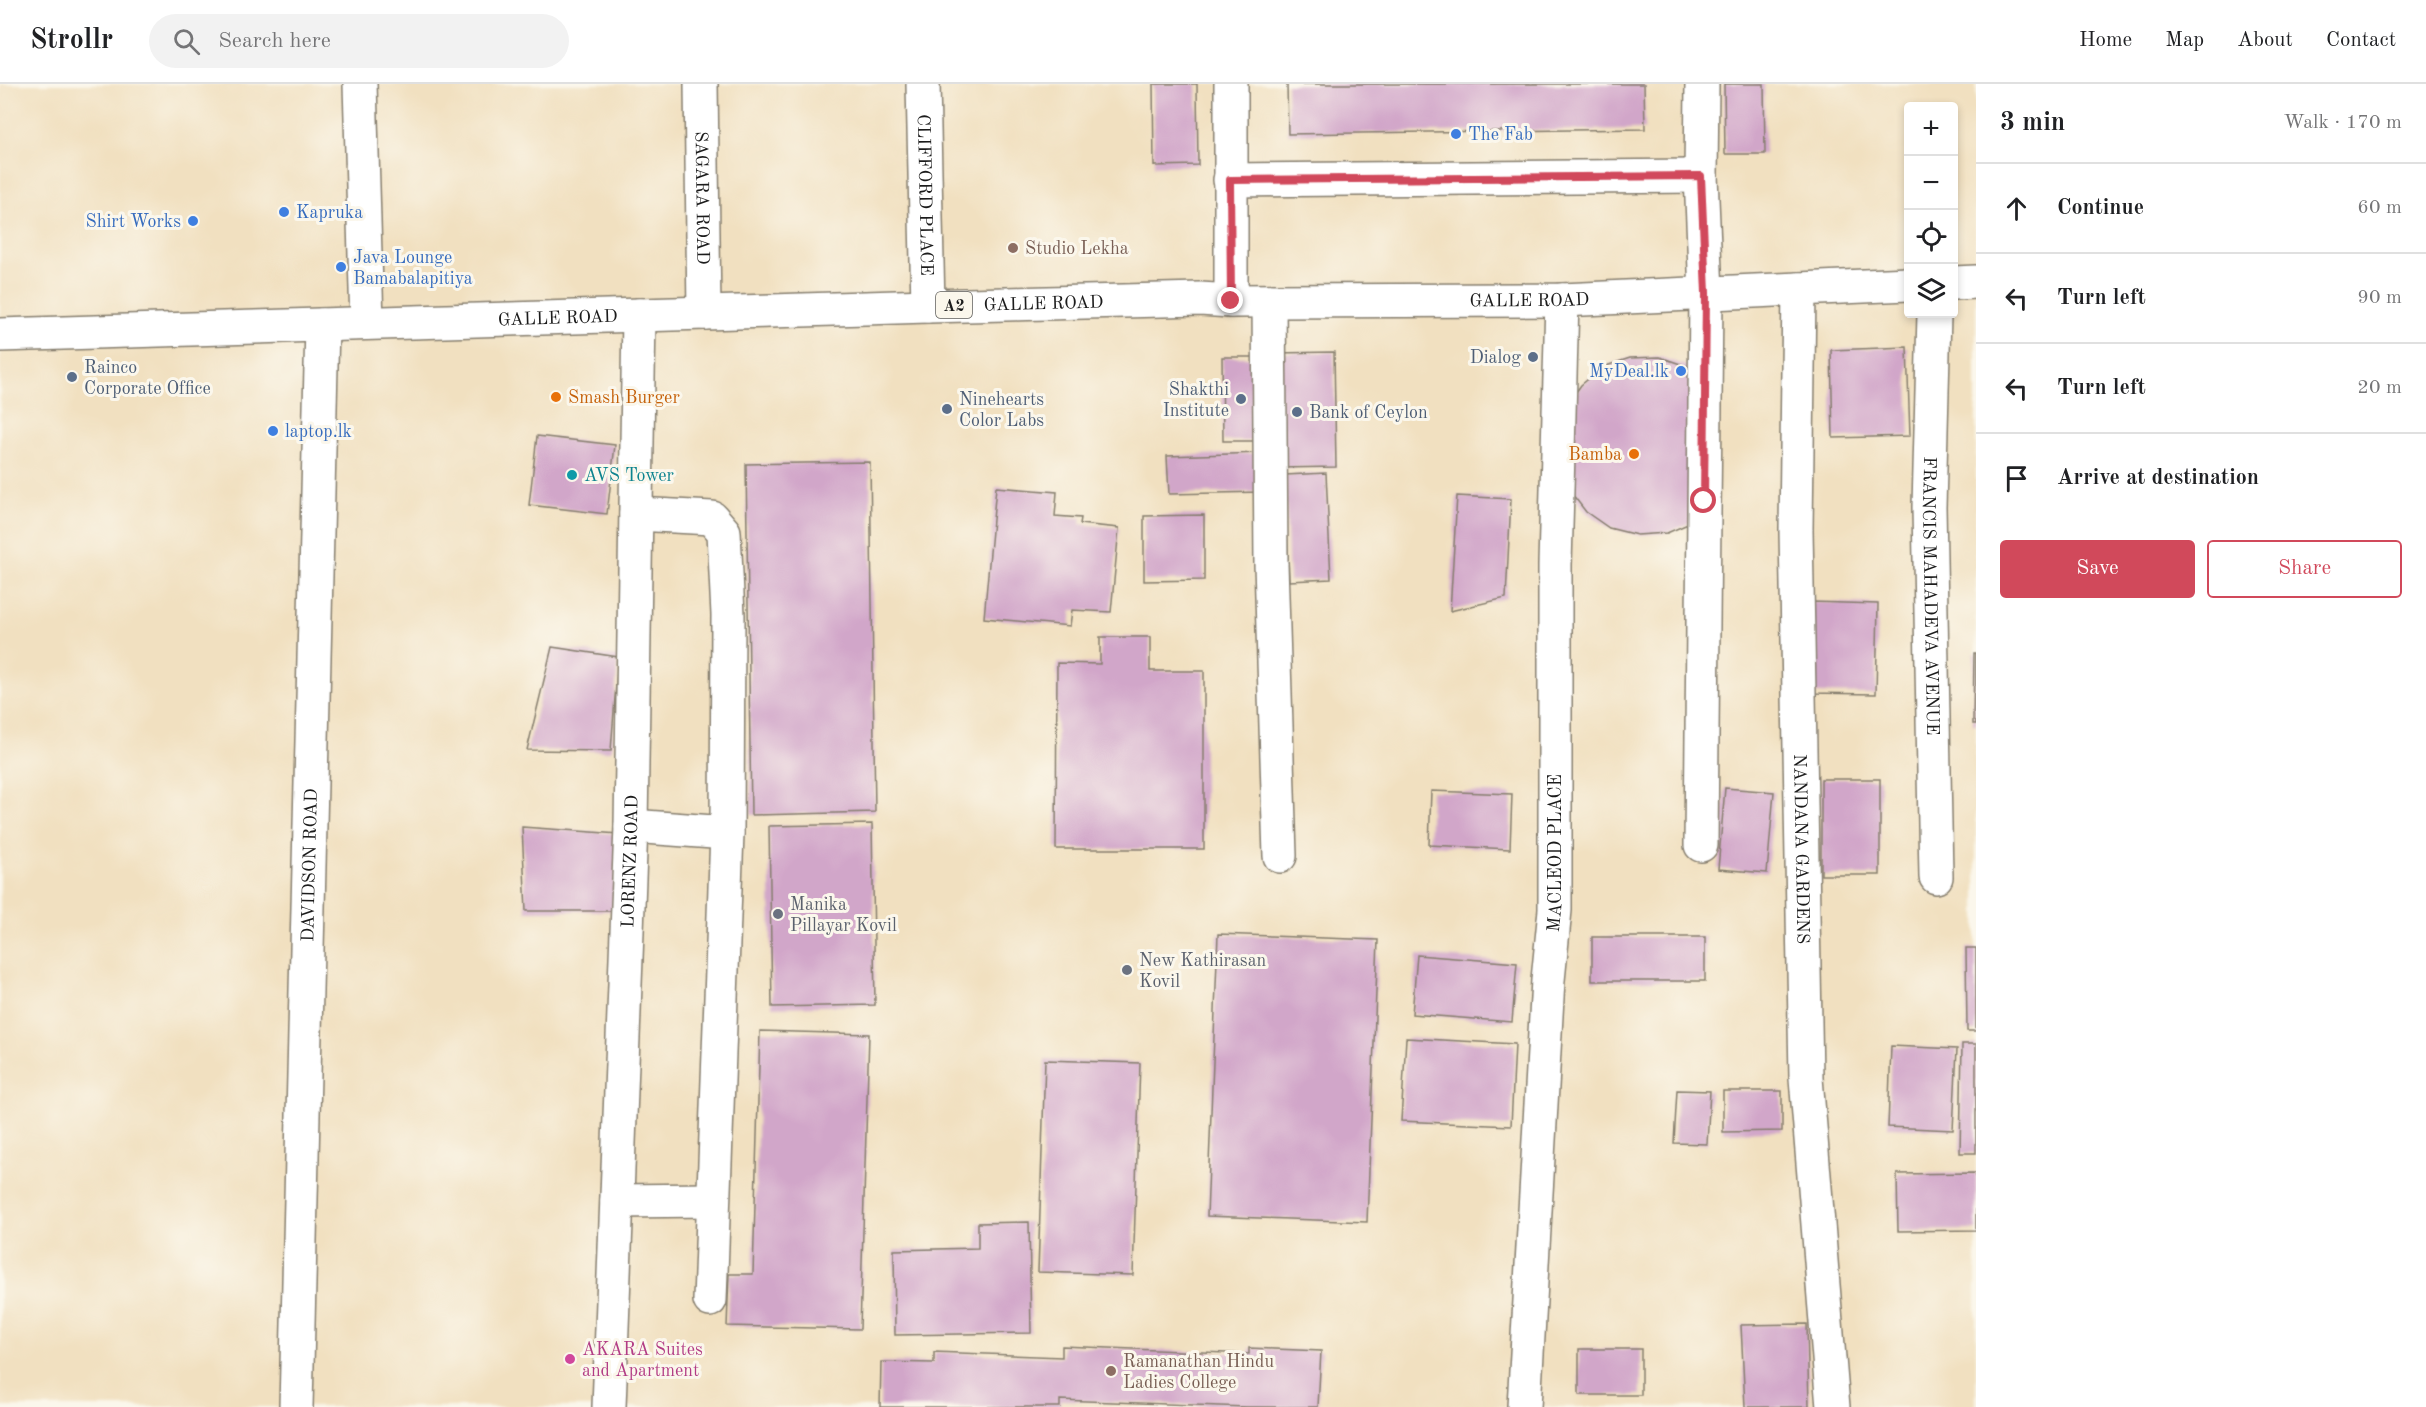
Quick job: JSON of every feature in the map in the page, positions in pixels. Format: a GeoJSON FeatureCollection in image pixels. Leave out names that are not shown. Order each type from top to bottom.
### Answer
{"type":"FeatureCollection","features":[{"type":"Feature","properties":{"kind":"main road"},"geometry":{"type":"LineString","coordinates":[[360,84],[367,323]]}},
{"type":"Feature","properties":{"kind":"main road","name":"SAGARA ROAD"},"geometry":{"type":"LineString","coordinates":[[700,84],[704,312]]}},
{"type":"Feature","properties":{"kind":"main road","name":"CLIFFORD PLACE"},"geometry":{"type":"LineString","coordinates":[[922,84],[928,306]]}},
{"type":"Feature","properties":{"kind":"main road"},"geometry":{"type":"LineString","coordinates":[[1231,84],[1231,301]]}},
{"type":"Feature","properties":{"kind":"main road"},"geometry":{"type":"LineString","coordinates":[[1701,845],[1706,293],[1701,176],[1702,84]]}},
{"type":"Feature","properties":{"kind":"main road"},"geometry":{"type":"LineString","coordinates":[[1230,180],[1701,176]]}},
{"type":"Feature","properties":{"kind":"main road"},"geometry":{"type":"LineString","coordinates":[[1958,283],[1976,282]]}},
{"type":"Feature","properties":{"kind":"main road","name":"GALLE ROAD"},"geometry":{"type":"LineString","coordinates":[[0,335],[704,312],[1200,299],[1231,301],[1562,300],[1904,284]]}},
{"type":"Feature","properties":{"kind":"main road","name":"NANDANA GARDENS"},"geometry":{"type":"LineString","coordinates":[[1799,289],[1796,530],[1806,1077],[1833,1407]]}},
{"type":"Feature","properties":{"kind":"main road","name":"MACLEOD PLACE"},"geometry":{"type":"LineString","coordinates":[[1524,1407],[1548,980],[1555,910],[1555,565],[1562,300]]}},
{"type":"Feature","properties":{"kind":"main road"},"geometry":{"type":"LineString","coordinates":[[1269,301],[1271,564],[1280,856]]}},
{"type":"Feature","properties":{"kind":"main road","name":"LORENZ ROAD"},"geometry":{"type":"LineString","coordinates":[[609,1407],[631,826],[639,315]]}},
{"type":"Feature","properties":{"kind":"main road","name":"FRANCIS MAHADEVA AVENUE"},"geometry":{"type":"LineString","coordinates":[[1934,318],[1929,507],[1936,877]]}},
{"type":"Feature","properties":{"kind":"main road","name":"DAVIDSON ROAD"},"geometry":{"type":"LineString","coordinates":[[296,1407],[322,325]]}},
{"type":"Feature","properties":{"kind":"main road"},"geometry":{"type":"LineString","coordinates":[[636,514],[711,518],[724,532],[728,615],[727,832],[710,1300]]}},
{"type":"Feature","properties":{"kind":"main road"},"geometry":{"type":"LineString","coordinates":[[631,826],[727,832]]}},
{"type":"Feature","properties":{"kind":"main road"},"geometry":{"type":"LineString","coordinates":[[617,1201],[713,1200]]}},
{"type":"Feature","properties":{"kind":"building"},"geometry":{"type":"Polygon","coordinates":[[[1153,84],[1197,84],[1198,165],[1154,166],[1153,84]]]}},
{"type":"Feature","properties":{"kind":"building"},"geometry":{"type":"Polygon","coordinates":[[[1287,84],[1644,84],[1645,129],[1288,134],[1287,84]]]}},
{"type":"Feature","properties":{"kind":"building"},"geometry":{"type":"Polygon","coordinates":[[[1724,84],[1764,84],[1765,154],[1725,154],[1724,84]]]}},
{"type":"Feature","properties":{"kind":"building"},"geometry":{"type":"Polygon","coordinates":[[[1907,347],[1910,436],[1833,438],[1831,350],[1907,347]]]}},
{"type":"Feature","properties":{"kind":"building"},"geometry":{"type":"Polygon","coordinates":[[[1334,352],[1336,467],[1277,468],[1275,353],[1334,352]]]}},
{"type":"Feature","properties":{"kind":"building","name":"Shakthi Institute"},"geometry":{"type":"Polygon","coordinates":[[[1222,357],[1259,357],[1260,441],[1223,441],[1222,357]]]}},
{"type":"Feature","properties":{"kind":"building","name":"Bamba"},"geometry":{"type":"Polygon","coordinates":[[[1660,357],[1689,367],[1706,382],[1695,521],[1667,533],[1637,535],[1609,528],[1586,512],[1569,490],[1565,408],[1581,385],[1603,367],[1630,358],[1660,357]]]}},
{"type":"Feature","properties":{"kind":"building","name":"AVS Tower"},"geometry":{"type":"Polygon","coordinates":[[[537,436],[615,445],[607,514],[529,505],[537,436]]]}},
{"type":"Feature","properties":{"kind":"building"},"geometry":{"type":"Polygon","coordinates":[[[1261,453],[1262,492],[1169,494],[1167,456],[1261,453]]]}},
{"type":"Feature","properties":{"kind":"building"},"geometry":{"type":"Polygon","coordinates":[[[870,462],[875,812],[751,815],[746,464],[870,462]]]}},
{"type":"Feature","properties":{"kind":"building"},"geometry":{"type":"Polygon","coordinates":[[[1326,473],[1331,579],[1289,581],[1285,475],[1326,473]]]}},
{"type":"Feature","properties":{"kind":"building"},"geometry":{"type":"Polygon","coordinates":[[[996,487],[1057,492],[1055,516],[1081,518],[1080,524],[1119,528],[1111,612],[1072,610],[1070,626],[984,618],[996,487]]]}},
{"type":"Feature","properties":{"kind":"building"},"geometry":{"type":"Polygon","coordinates":[[[1457,496],[1511,499],[1506,598],[1450,611],[1457,496]]]}},
{"type":"Feature","properties":{"kind":"building"},"geometry":{"type":"Polygon","coordinates":[[[1204,515],[1204,580],[1144,581],[1144,516],[1204,515]]]}},
{"type":"Feature","properties":{"kind":"building"},"geometry":{"type":"Polygon","coordinates":[[[1811,602],[1878,604],[1876,694],[1809,693],[1811,602]]]}},
{"type":"Feature","properties":{"kind":"building"},"geometry":{"type":"Polygon","coordinates":[[[1100,637],[1150,637],[1150,671],[1204,671],[1204,849],[1056,849],[1057,663],[1100,664],[1100,637]]]}},
{"type":"Feature","properties":{"kind":"building"},"geometry":{"type":"Polygon","coordinates":[[[552,647],[618,657],[611,751],[527,750],[552,647]]]}},
{"type":"Feature","properties":{"kind":"building"},"geometry":{"type":"Polygon","coordinates":[[[1974,653],[1976,653],[1976,724],[1973,724],[1974,653]]]}},
{"type":"Feature","properties":{"kind":"building"},"geometry":{"type":"Polygon","coordinates":[[[1821,779],[1880,779],[1880,875],[1821,875],[1821,779]]]}},
{"type":"Feature","properties":{"kind":"building"},"geometry":{"type":"Polygon","coordinates":[[[1725,788],[1774,792],[1767,873],[1718,869],[1725,788]]]}},
{"type":"Feature","properties":{"kind":"building"},"geometry":{"type":"Polygon","coordinates":[[[1431,791],[1512,794],[1510,849],[1429,845],[1431,791]]]}},
{"type":"Feature","properties":{"kind":"building"},"geometry":{"type":"Polygon","coordinates":[[[872,824],[875,1005],[772,1007],[769,826],[872,824]]]}},
{"type":"Feature","properties":{"kind":"building"},"geometry":{"type":"Polygon","coordinates":[[[522,827],[619,834],[613,911],[526,911],[522,827]]]}},
{"type":"Feature","properties":{"kind":"building"},"geometry":{"type":"Polygon","coordinates":[[[1218,934],[1378,940],[1367,1222],[1207,1216],[1218,934]]]}},
{"type":"Feature","properties":{"kind":"building"},"geometry":{"type":"Polygon","coordinates":[[[1592,937],[1705,937],[1705,981],[1592,981],[1592,937]]]}},
{"type":"Feature","properties":{"kind":"building"},"geometry":{"type":"Polygon","coordinates":[[[1966,948],[1976,948],[1976,1031],[1967,1031],[1966,948]]]}},
{"type":"Feature","properties":{"kind":"building"},"geometry":{"type":"Polygon","coordinates":[[[1417,955],[1517,963],[1512,1022],[1412,1014],[1417,955]]]}},
{"type":"Feature","properties":{"kind":"building"},"geometry":{"type":"Polygon","coordinates":[[[760,1031],[869,1034],[860,1329],[727,1326],[729,1274],[753,1274],[760,1031]]]}},
{"type":"Feature","properties":{"kind":"building"},"geometry":{"type":"Polygon","coordinates":[[[1406,1038],[1515,1044],[1511,1126],[1401,1121],[1406,1038]]]}},
{"type":"Feature","properties":{"kind":"building"},"geometry":{"type":"Polygon","coordinates":[[[1962,1044],[1976,1044],[1976,1153],[1960,1153],[1962,1044]]]}},
{"type":"Feature","properties":{"kind":"building"},"geometry":{"type":"Polygon","coordinates":[[[1891,1046],[1957,1049],[1953,1130],[1888,1127],[1891,1046]]]}},
{"type":"Feature","properties":{"kind":"building"},"geometry":{"type":"Polygon","coordinates":[[[1045,1060],[1140,1063],[1133,1275],[1038,1272],[1045,1060]]]}},
{"type":"Feature","properties":{"kind":"building"},"geometry":{"type":"Polygon","coordinates":[[[1677,1090],[1710,1091],[1707,1144],[1674,1143],[1677,1090]]]}},
{"type":"Feature","properties":{"kind":"building"},"geometry":{"type":"Polygon","coordinates":[[[1723,1091],[1782,1091],[1782,1131],[1723,1132],[1723,1091]]]}},
{"type":"Feature","properties":{"kind":"building"},"geometry":{"type":"Polygon","coordinates":[[[1976,1173],[1976,1230],[1898,1231],[1897,1174],[1976,1173]]]}},
{"type":"Feature","properties":{"kind":"building"},"geometry":{"type":"Polygon","coordinates":[[[1029,1222],[1031,1333],[895,1335],[894,1250],[978,1248],[978,1223],[1029,1222]]]}},
{"type":"Feature","properties":{"kind":"building"},"geometry":{"type":"Polygon","coordinates":[[[1807,1324],[1809,1407],[1745,1407],[1741,1325],[1807,1324]]]}},
{"type":"Feature","properties":{"kind":"building","name":"Ramanathan Hindu Ladies College"},"geometry":{"type":"Polygon","coordinates":[[[1062,1346],[1249,1354],[1249,1348],[1321,1351],[1318,1407],[1247,1407],[1060,1400],[1060,1407],[880,1407],[881,1362],[934,1363],[934,1352],[1062,1357],[1062,1346]]]}},
{"type":"Feature","properties":{"kind":"building"},"geometry":{"type":"Polygon","coordinates":[[[1579,1349],[1641,1349],[1641,1395],[1579,1395],[1579,1349]]]}},
{"type":"Feature","properties":{"kind":"place","name":"The Fab"},"geometry":{"type":"Point","coordinates":[1456,134]}},
{"type":"Feature","properties":{"kind":"place","name":"Kapruka"},"geometry":{"type":"Point","coordinates":[284,212]}},
{"type":"Feature","properties":{"kind":"place","name":"Shirt Works"},"geometry":{"type":"Point","coordinates":[193,221]}},
{"type":"Feature","properties":{"kind":"place","name":"Studio Lekha"},"geometry":{"type":"Point","coordinates":[1013,248]}},
{"type":"Feature","properties":{"kind":"place","name":"Java Lounge Bamabalapitiya"},"geometry":{"type":"Point","coordinates":[341,267]}},
{"type":"Feature","properties":{"kind":"place","name":"Dialog"},"geometry":{"type":"Point","coordinates":[1533,357]}},
{"type":"Feature","properties":{"kind":"place","name":"MyDeal.lk"},"geometry":{"type":"Point","coordinates":[1681,371]}},
{"type":"Feature","properties":{"kind":"place","name":"Rainco Corporate Office"},"geometry":{"type":"Point","coordinates":[72,377]}},
{"type":"Feature","properties":{"kind":"place","name":"Smash Burger"},"geometry":{"type":"Point","coordinates":[556,397]}},
{"type":"Feature","properties":{"kind":"place","name":"Shakthi Institute"},"geometry":{"type":"Point","coordinates":[1241,399]}},
{"type":"Feature","properties":{"kind":"place","name":"Ninehearts Color Labs"},"geometry":{"type":"Point","coordinates":[947,409]}},
{"type":"Feature","properties":{"kind":"place","name":"Bank of Ceylon"},"geometry":{"type":"Point","coordinates":[1297,412]}},
{"type":"Feature","properties":{"kind":"place","name":"laptop.lk"},"geometry":{"type":"Point","coordinates":[273,431]}},
{"type":"Feature","properties":{"kind":"place","name":"Bamba"},"geometry":{"type":"Point","coordinates":[1634,454]}},
{"type":"Feature","properties":{"kind":"place","name":"AVS Tower"},"geometry":{"type":"Point","coordinates":[572,475]}},
{"type":"Feature","properties":{"kind":"place","name":"Manika Pillayar Kovil"},"geometry":{"type":"Point","coordinates":[778,914]}},
{"type":"Feature","properties":{"kind":"place","name":"New Kathirasan Kovil"},"geometry":{"type":"Point","coordinates":[1127,970]}},
{"type":"Feature","properties":{"kind":"place","name":"AKARA Suites and Apartment"},"geometry":{"type":"Point","coordinates":[570,1359]}},
{"type":"Feature","properties":{"kind":"place","name":"Ramanathan Hindu Ladies College"},"geometry":{"type":"Point","coordinates":[1111,1371]}},
{"type":"Feature","properties":{"kind":"route"},"geometry":{"type":"LineString","coordinates":[[1231,301],[1230,180],[1701,176],[1706,293],[1704,501]]}}]}
